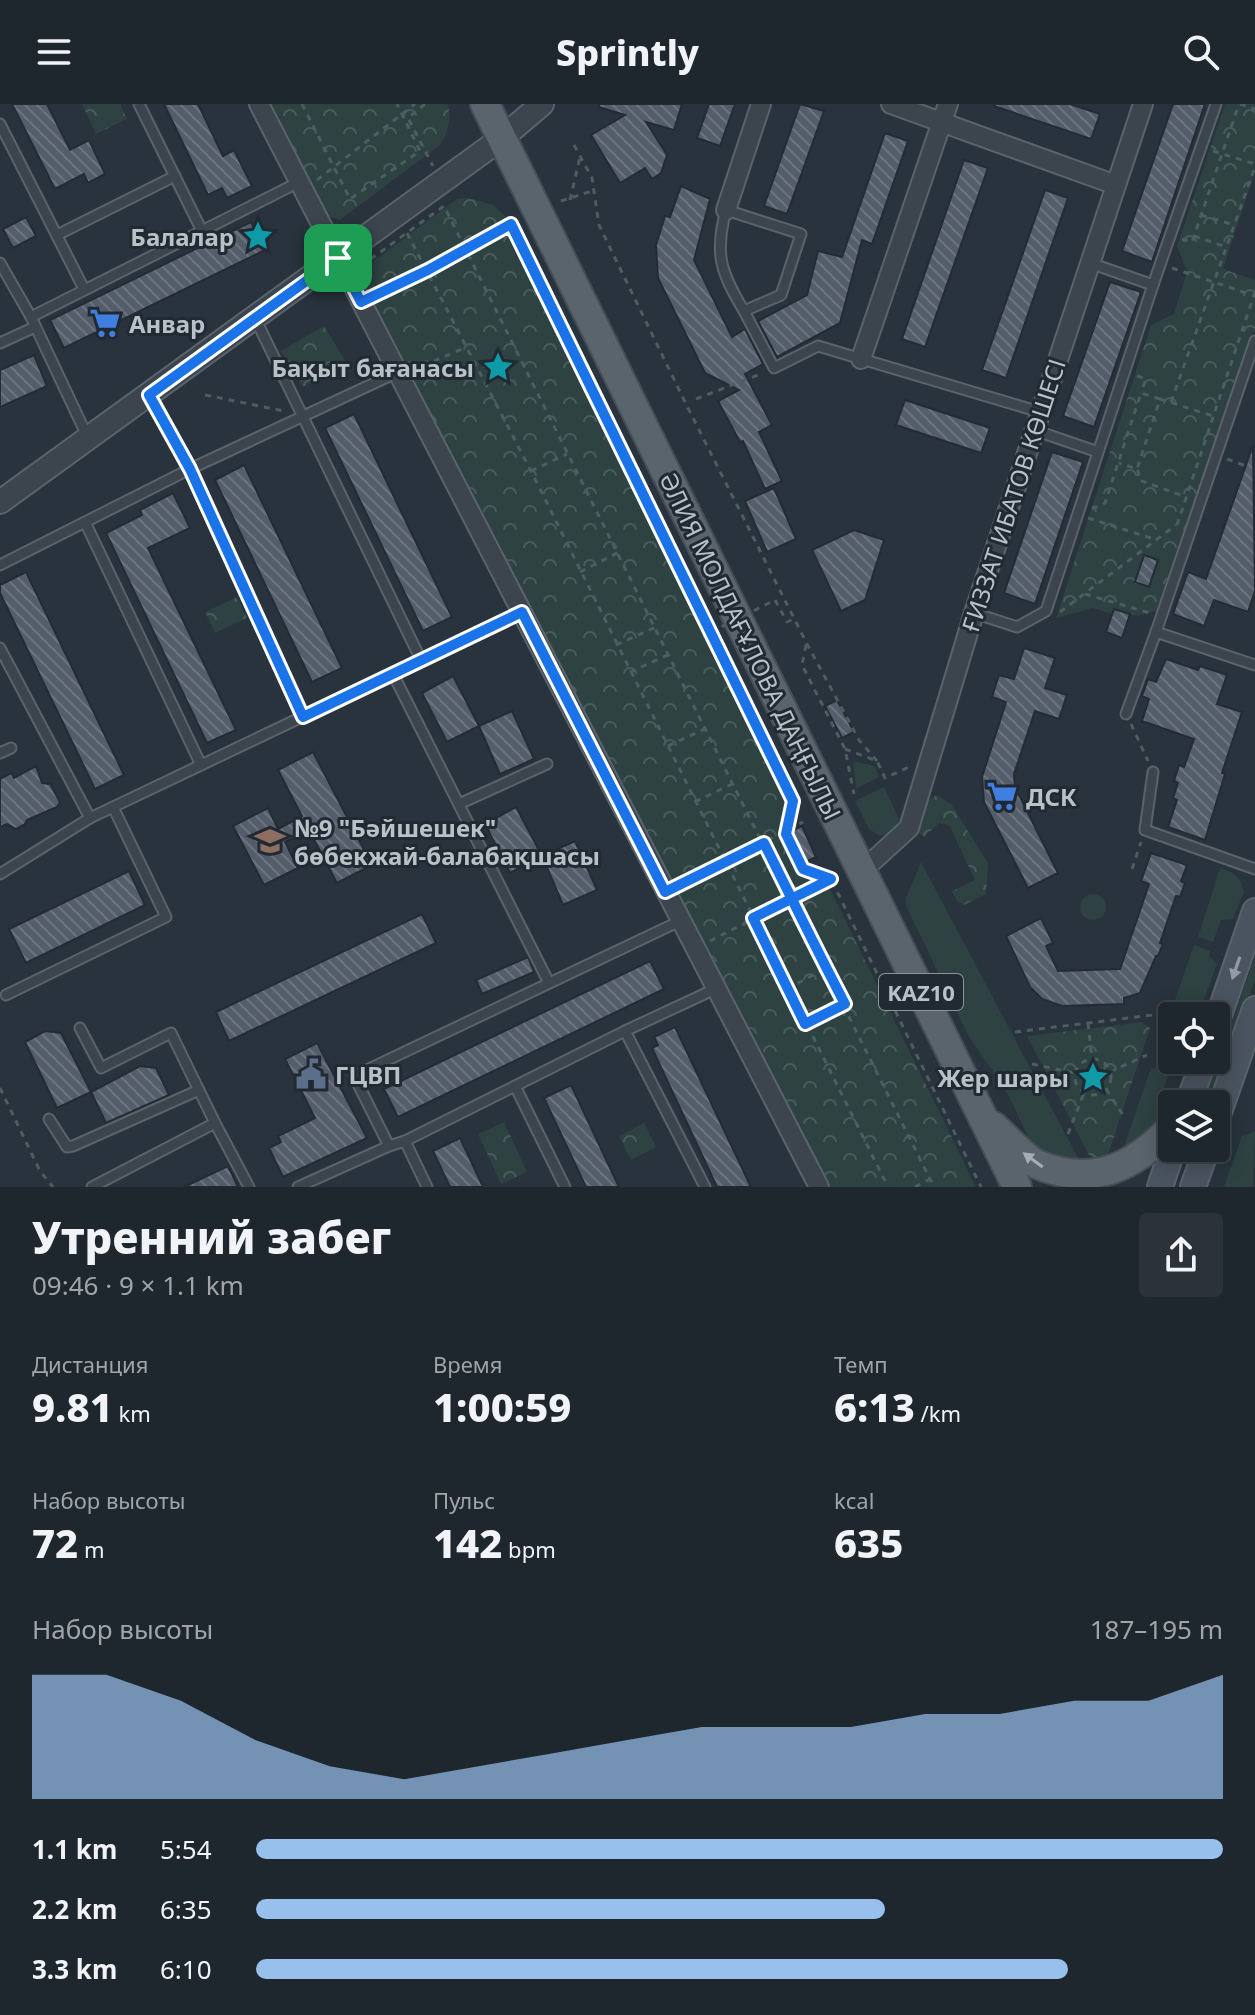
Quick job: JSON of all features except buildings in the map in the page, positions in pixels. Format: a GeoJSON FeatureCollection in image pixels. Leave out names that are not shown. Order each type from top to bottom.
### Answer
{"type":"FeatureCollection","features":[{"type":"Feature","properties":{"kind":"main road","name":"ӘЛИЯ МОЛДАҒҰЛОВА ДАҢҒЫЛЫ"},"geometry":{"type":"LineString","coordinates":[[485,104],[1017,1187]]}},
{"type":"Feature","properties":{"kind":"main road"},"geometry":{"type":"LineString","coordinates":[[1224,1002],[1255,911]]}},
{"type":"Feature","properties":{"kind":"main road"},"geometry":{"type":"LineString","coordinates":[[1229,1090],[1250,1037],[1255,1009]]}},
{"type":"Feature","properties":{"kind":"main road"},"geometry":{"type":"LineString","coordinates":[[980,1113],[1035,1163],[1056,1174],[1095,1181],[1120,1173],[1158,1139]]}},
{"type":"Feature","properties":{"kind":"main road"},"geometry":{"type":"LineString","coordinates":[[1160,1187],[1168,1162]]}},
{"type":"Feature","properties":{"kind":"main road"},"geometry":{"type":"LineString","coordinates":[[1193,1187],[1202,1162]]}},
{"type":"Feature","properties":{"kind":"street"},"geometry":{"type":"LineString","coordinates":[[259,104],[819,1187]]}},
{"type":"Feature","properties":{"kind":"street"},"geometry":{"type":"LineString","coordinates":[[0,502],[255,318],[342,267],[442,182],[542,104]]}},
{"type":"Feature","properties":{"kind":"street"},"geometry":{"type":"LineString","coordinates":[[726,210],[761,104]]}},
{"type":"Feature","properties":{"kind":"street"},"geometry":{"type":"LineString","coordinates":[[891,104],[1116,185]]}},
{"type":"Feature","properties":{"kind":"street"},"geometry":{"type":"LineString","coordinates":[[861,359],[948,104]]}},
{"type":"Feature","properties":{"kind":"street","name":"ҒИЗЗАТ ИБАТОВ КӨШЕСІ"},"geometry":{"type":"LineString","coordinates":[[862,871],[909,828],[974,613],[1143,104]]}},
{"type":"Feature","properties":{"kind":"lane"},"geometry":{"type":"LineString","coordinates":[[139,104],[202,231]]}},
{"type":"Feature","properties":{"kind":"lane"},"geometry":{"type":"LineString","coordinates":[[974,613],[1017,627],[1046,611],[1216,104]]}},
{"type":"Feature","properties":{"kind":"lane"},"geometry":{"type":"LineString","coordinates":[[0,124],[84,289]]}},
{"type":"Feature","properties":{"kind":"lane"},"geometry":{"type":"LineString","coordinates":[[57,235],[175,176]]}},
{"type":"Feature","properties":{"kind":"lane"},"geometry":{"type":"LineString","coordinates":[[0,343],[84,289],[301,186]]}},
{"type":"Feature","properties":{"kind":"lane"},"geometry":{"type":"LineString","coordinates":[[744,311],[781,295],[801,234],[726,210],[718,238],[725,279],[774,368],[818,346],[1040,412]]}},
{"type":"Feature","properties":{"kind":"lane"},"geometry":{"type":"LineString","coordinates":[[0,263],[33,322],[88,438]]}},
{"type":"Feature","properties":{"kind":"lane"},"geometry":{"type":"LineString","coordinates":[[1090,263],[1153,285]]}},
{"type":"Feature","properties":{"kind":"lane"},"geometry":{"type":"LineString","coordinates":[[255,318],[421,660]]}},
{"type":"Feature","properties":{"kind":"lane"},"geometry":{"type":"LineString","coordinates":[[1126,714],[1255,341]]}},
{"type":"Feature","properties":{"kind":"lane"},"geometry":{"type":"LineString","coordinates":[[0,565],[396,369]]}},
{"type":"Feature","properties":{"kind":"lane"},"geometry":{"type":"LineString","coordinates":[[149,395],[190,469],[303,717]]}},
{"type":"Feature","properties":{"kind":"lane"},"geometry":{"type":"LineString","coordinates":[[1034,430],[1098,452]]}},
{"type":"Feature","properties":{"kind":"lane"},"geometry":{"type":"LineString","coordinates":[[85,522],[201,765]]}},
{"type":"Feature","properties":{"kind":"lane"},"geometry":{"type":"LineString","coordinates":[[0,874],[90,818],[522,612]]}},
{"type":"Feature","properties":{"kind":"lane"},"geometry":{"type":"LineString","coordinates":[[1156,632],[1255,665]]}},
{"type":"Feature","properties":{"kind":"lane"},"geometry":{"type":"LineString","coordinates":[[0,648],[90,818]]}},
{"type":"Feature","properties":{"kind":"lane"},"geometry":{"type":"LineString","coordinates":[[393,674],[549,983]]}},
{"type":"Feature","properties":{"kind":"lane"},"geometry":{"type":"LineString","coordinates":[[0,753],[11,748]]}},
{"type":"Feature","properties":{"kind":"lane"},"geometry":{"type":"LineString","coordinates":[[459,804],[547,764]]}},
{"type":"Feature","properties":{"kind":"lane"},"geometry":{"type":"LineString","coordinates":[[1153,772],[1145,830],[1255,869]]}},
{"type":"Feature","properties":{"kind":"lane"},"geometry":{"type":"LineString","coordinates":[[6,995],[166,917],[113,807]]}},
{"type":"Feature","properties":{"kind":"lane"},"geometry":{"type":"LineString","coordinates":[[389,1146],[354,1076],[680,921]]}},
{"type":"Feature","properties":{"kind":"lane"},"geometry":{"type":"LineString","coordinates":[[298,1187],[405,1141],[715,989]]}},
{"type":"Feature","properties":{"kind":"lane"},"geometry":{"type":"LineString","coordinates":[[80,1028],[101,1068],[171,1033],[249,1187]]}},
{"type":"Feature","properties":{"kind":"lane"},"geometry":{"type":"LineString","coordinates":[[625,1031],[705,1187]]}},
{"type":"Feature","properties":{"kind":"lane"},"geometry":{"type":"LineString","coordinates":[[515,1086],[565,1187]]}},
{"type":"Feature","properties":{"kind":"lane"},"geometry":{"type":"LineString","coordinates":[[49,1119],[67,1147],[73,1146],[199,1090]]}},
{"type":"Feature","properties":{"kind":"lane"},"geometry":{"type":"LineString","coordinates":[[92,1187],[215,1123]]}},
{"type":"Feature","properties":{"kind":"lane"},"geometry":{"type":"LineString","coordinates":[[405,1141],[427,1187]]}},
{"type":"Feature","properties":{"kind":"path"},"geometry":{"type":"LineString","coordinates":[[302,104],[350,199],[420,151],[397,104]]}},
{"type":"Feature","properties":{"kind":"path"},"geometry":{"type":"LineString","coordinates":[[301,186],[334,168],[415,104]]}},
{"type":"Feature","properties":{"kind":"path"},"geometry":{"type":"LineString","coordinates":[[425,104],[408,118],[442,182]]}},
{"type":"Feature","properties":{"kind":"path"},"geometry":{"type":"LineString","coordinates":[[1171,236],[1192,242],[1239,104],[1255,109]]}},
{"type":"Feature","properties":{"kind":"path"},"geometry":{"type":"LineString","coordinates":[[574,145],[592,178],[599,225],[807,644],[859,740],[877,761],[885,778]]}},
{"type":"Feature","properties":{"kind":"path"},"geometry":{"type":"LineString","coordinates":[[1171,402],[1255,165],[1202,147]]}},
{"type":"Feature","properties":{"kind":"path"},"geometry":{"type":"LineString","coordinates":[[570,200],[580,156]]}},
{"type":"Feature","properties":{"kind":"path"},"geometry":{"type":"LineString","coordinates":[[561,201],[594,190]]}},
{"type":"Feature","properties":{"kind":"path"},"geometry":{"type":"LineString","coordinates":[[342,267],[407,233],[444,206],[934,1187]]}},
{"type":"Feature","properties":{"kind":"path"},"geometry":{"type":"LineString","coordinates":[[1201,215],[1234,225]]}},
{"type":"Feature","properties":{"kind":"path"},"geometry":{"type":"LineString","coordinates":[[361,302],[428,270],[511,224],[793,801],[786,834],[803,869],[831,879],[981,1187]]}},
{"type":"Feature","properties":{"kind":"path"},"geometry":{"type":"LineString","coordinates":[[407,233],[531,471],[888,1187]]}},
{"type":"Feature","properties":{"kind":"path"},"geometry":{"type":"LineString","coordinates":[[1194,236],[1226,247]]}},
{"type":"Feature","properties":{"kind":"path"},"geometry":{"type":"LineString","coordinates":[[1161,264],[1255,295],[1177,525]]}},
{"type":"Feature","properties":{"kind":"path"},"geometry":{"type":"LineString","coordinates":[[396,369],[434,361],[467,347]]}},
{"type":"Feature","properties":{"kind":"path"},"geometry":{"type":"LineString","coordinates":[[696,399],[774,368]]}},
{"type":"Feature","properties":{"kind":"path"},"geometry":{"type":"LineString","coordinates":[[1078,515],[1105,503],[1119,463],[1146,379],[1125,372]]}},
{"type":"Feature","properties":{"kind":"path"},"geometry":{"type":"LineString","coordinates":[[1141,393],[1214,416]]}},
{"type":"Feature","properties":{"kind":"path"},"geometry":{"type":"LineString","coordinates":[[205,395],[304,415]]}},
{"type":"Feature","properties":{"kind":"path"},"geometry":{"type":"LineString","coordinates":[[1160,399],[1137,469],[1139,480],[1186,497]]}},
{"type":"Feature","properties":{"kind":"path"},"geometry":{"type":"LineString","coordinates":[[531,471],[568,453]]}},
{"type":"Feature","properties":{"kind":"path"},"geometry":{"type":"LineString","coordinates":[[1216,454],[1246,466]]}},
{"type":"Feature","properties":{"kind":"path"},"geometry":{"type":"LineString","coordinates":[[1119,463],[1137,469]]}},
{"type":"Feature","properties":{"kind":"path"},"geometry":{"type":"LineString","coordinates":[[1057,614],[1197,510]]}},
{"type":"Feature","properties":{"kind":"path"},"geometry":{"type":"LineString","coordinates":[[1078,515],[1157,540]]}},
{"type":"Feature","properties":{"kind":"path"},"geometry":{"type":"LineString","coordinates":[[580,572],[619,552]]}},
{"type":"Feature","properties":{"kind":"path"},"geometry":{"type":"LineString","coordinates":[[1085,594],[1161,617]]}},
{"type":"Feature","properties":{"kind":"path"},"geometry":{"type":"LineString","coordinates":[[721,655],[711,632],[775,600],[787,622],[794,618]]}},
{"type":"Feature","properties":{"kind":"path"},"geometry":{"type":"LineString","coordinates":[[616,645],[656,627]]}},
{"type":"Feature","properties":{"kind":"path"},"geometry":{"type":"LineString","coordinates":[[807,644],[802,665],[845,749],[854,794]]}},
{"type":"Feature","properties":{"kind":"path"},"geometry":{"type":"LineString","coordinates":[[630,672],[670,654]]}},
{"type":"Feature","properties":{"kind":"path"},"geometry":{"type":"LineString","coordinates":[[1126,714],[1153,772]]}},
{"type":"Feature","properties":{"kind":"path"},"geometry":{"type":"LineString","coordinates":[[668,746],[707,728]]}},
{"type":"Feature","properties":{"kind":"path"},"geometry":{"type":"LineString","coordinates":[[845,749],[877,761]]}},
{"type":"Feature","properties":{"kind":"path"},"geometry":{"type":"LineString","coordinates":[[695,802],[734,783]]}},
{"type":"Feature","properties":{"kind":"path"},"geometry":{"type":"LineString","coordinates":[[665,892],[803,822]]}},
{"type":"Feature","properties":{"kind":"path"},"geometry":{"type":"LineString","coordinates":[[1132,869],[1145,830]]}},
{"type":"Feature","properties":{"kind":"path"},"geometry":{"type":"LineString","coordinates":[[702,944],[831,879]]}},
{"type":"Feature","properties":{"kind":"path"},"geometry":{"type":"LineString","coordinates":[[787,989],[826,968]]}},
{"type":"Feature","properties":{"kind":"path"},"geometry":{"type":"LineString","coordinates":[[805,1024],[845,1004]]}},
{"type":"Feature","properties":{"kind":"path"},"geometry":{"type":"LineString","coordinates":[[1015,1032],[1158,1014]]}},
{"type":"Feature","properties":{"kind":"path"},"geometry":{"type":"LineString","coordinates":[[1088,1023],[1092,1059]]}},
{"type":"Feature","properties":{"kind":"path"},"geometry":{"type":"LineString","coordinates":[[1110,1072],[1147,1055]]}},
{"type":"Feature","properties":{"kind":"path"},"geometry":{"type":"LineString","coordinates":[[1092,1059],[1103,1062],[1110,1072],[1106,1089],[1095,1095],[1084,1093],[1076,1084],[1075,1073],[1082,1063],[1092,1059]]}},
{"type":"Feature","properties":{"kind":"path"},"geometry":{"type":"LineString","coordinates":[[1032,1064],[1075,1073]]}},
{"type":"Feature","properties":{"kind":"path"},"geometry":{"type":"LineString","coordinates":[[0,1088],[40,1171],[53,1187]]}},
{"type":"Feature","properties":{"kind":"path"},"geometry":{"type":"LineString","coordinates":[[1106,1089],[1125,1118]]}},
{"type":"Feature","properties":{"kind":"path"},"geometry":{"type":"LineString","coordinates":[[1068,1134],[1084,1093]]}},
{"type":"Feature","properties":{"kind":"path"},"geometry":{"type":"LineString","coordinates":[[915,1187],[930,1179]]}},
{"type":"Feature","properties":{"kind":"green space"},"geometry":{"type":"Polygon","coordinates":[[[82,104],[120,104],[127,119],[96,134],[82,104]]]}},
{"type":"Feature","properties":{"kind":"green space"},"geometry":{"type":"Polygon","coordinates":[[[271,104],[448,104],[449,120],[440,145],[340,220],[328,216],[271,104]]]}},
{"type":"Feature","properties":{"kind":"green space"},"geometry":{"type":"Polygon","coordinates":[[[1225,104],[1255,104],[1255,171],[1223,269],[1255,280],[1255,328],[1156,611],[1138,616],[1114,609],[1112,614],[1093,608],[1056,618],[1151,325],[1174,314],[1187,272],[1177,246],[1225,104]]]}},
{"type":"Feature","properties":{"kind":"green space"},"geometry":{"type":"Polygon","coordinates":[[[469,198],[493,205],[504,215],[796,818],[784,826],[817,890],[828,885],[976,1187],[827,1187],[360,282],[362,270],[457,199],[469,198]]]}},
{"type":"Feature","properties":{"kind":"green space"},"geometry":{"type":"Polygon","coordinates":[[[324,326],[346,362],[303,387],[281,351],[324,326]]]}},
{"type":"Feature","properties":{"kind":"green space"},"geometry":{"type":"Polygon","coordinates":[[[237,597],[247,618],[215,633],[205,612],[237,597]]]}},
{"type":"Feature","properties":{"kind":"green space"},"geometry":{"type":"Polygon","coordinates":[[[853,761],[875,766],[879,777],[856,789],[853,761]]]}},
{"type":"Feature","properties":{"kind":"green space"},"geometry":{"type":"Polygon","coordinates":[[[884,787],[900,821],[892,833],[880,836],[869,829],[855,801],[884,787]]]}},
{"type":"Feature","properties":{"kind":"green space"},"geometry":{"type":"Polygon","coordinates":[[[937,795],[951,804],[988,863],[986,894],[964,905],[957,901],[952,891],[975,880],[949,825],[939,823],[924,837],[916,830],[928,800],[937,795]]]}},
{"type":"Feature","properties":{"kind":"green space"},"geometry":{"type":"Polygon","coordinates":[[[921,862],[1086,1173],[1035,1151],[1005,1089],[969,1037],[906,906],[906,898],[921,862]]]}},
{"type":"Feature","properties":{"kind":"green space"},"geometry":{"type":"Polygon","coordinates":[[[1220,868],[1236,876],[1244,892],[1233,919],[1221,920],[1213,942],[1198,937],[1220,868]]]}},
{"type":"Feature","properties":{"kind":"green space"},"geometry":{"type":"Polygon","coordinates":[[[1093,894],[1102,898],[1106,907],[1102,916],[1093,920],[1084,916],[1080,907],[1084,898],[1093,894]]]}},
{"type":"Feature","properties":{"kind":"green space"},"geometry":{"type":"Polygon","coordinates":[[[1194,945],[1210,951],[1209,956],[1217,964],[1203,1002],[1174,1002],[1194,945]]]}},
{"type":"Feature","properties":{"kind":"green space"},"geometry":{"type":"Polygon","coordinates":[[[1255,956],[1255,980],[1230,1052],[1230,1029],[1255,956]]]}},
{"type":"Feature","properties":{"kind":"green space"},"geometry":{"type":"Polygon","coordinates":[[[1142,1022],[1150,1028],[1108,1155],[1094,1158],[1089,1155],[1027,1036],[1142,1022]]]}},
{"type":"Feature","properties":{"kind":"green space"},"geometry":{"type":"Polygon","coordinates":[[[1151,1068],[1158,1070],[1158,1074],[1168,1074],[1164,1090],[1158,1090],[1158,1126],[1117,1167],[1151,1068]]]}},
{"type":"Feature","properties":{"kind":"green space"},"geometry":{"type":"Polygon","coordinates":[[[1214,1074],[1222,1074],[1217,1090],[1209,1090],[1214,1074]]]}},
{"type":"Feature","properties":{"kind":"green space"},"geometry":{"type":"Polygon","coordinates":[[[504,1122],[527,1172],[501,1184],[478,1134],[504,1122]]]}},
{"type":"Feature","properties":{"kind":"green space"},"geometry":{"type":"Polygon","coordinates":[[[644,1123],[656,1147],[631,1160],[619,1136],[644,1123]]]}},
{"type":"Feature","properties":{"kind":"green space"},"geometry":{"type":"Polygon","coordinates":[[[1255,1131],[1253,1187],[1224,1187],[1242,1136],[1255,1131]]]}},
{"type":"Feature","properties":{"kind":"place","name":"Балалар"},"geometry":{"type":"Point","coordinates":[258,236]}},
{"type":"Feature","properties":{"kind":"place","name":"Анвар"},"geometry":{"type":"Point","coordinates":[105,323]}},
{"type":"Feature","properties":{"kind":"place","name":"Бақыт бағанасы"},"geometry":{"type":"Point","coordinates":[498,367]}},
{"type":"Feature","properties":{"kind":"place","name":"ДСК"},"geometry":{"type":"Point","coordinates":[1002,796]}},
{"type":"Feature","properties":{"kind":"place","name":"№9 \"Бәйшешек\" бөбекжай-балабақшасы"},"geometry":{"type":"Point","coordinates":[270,841]}},
{"type":"Feature","properties":{"kind":"place","name":"ГЦВП"},"geometry":{"type":"Point","coordinates":[311,1074]}},
{"type":"Feature","properties":{"kind":"place","name":"Жер шары"},"geometry":{"type":"Point","coordinates":[1093,1077]}},
{"type":"Feature","properties":{"kind":"route"},"geometry":{"type":"LineString","coordinates":[[338,258],[149,395],[190,469],[303,717],[522,612],[665,892],[764,843],[792,899],[826,968],[845,1004],[805,1024],[753,918],[792,899],[831,879],[803,869],[786,834],[793,801],[511,224],[428,270],[361,302],[338,258]]}}]}
